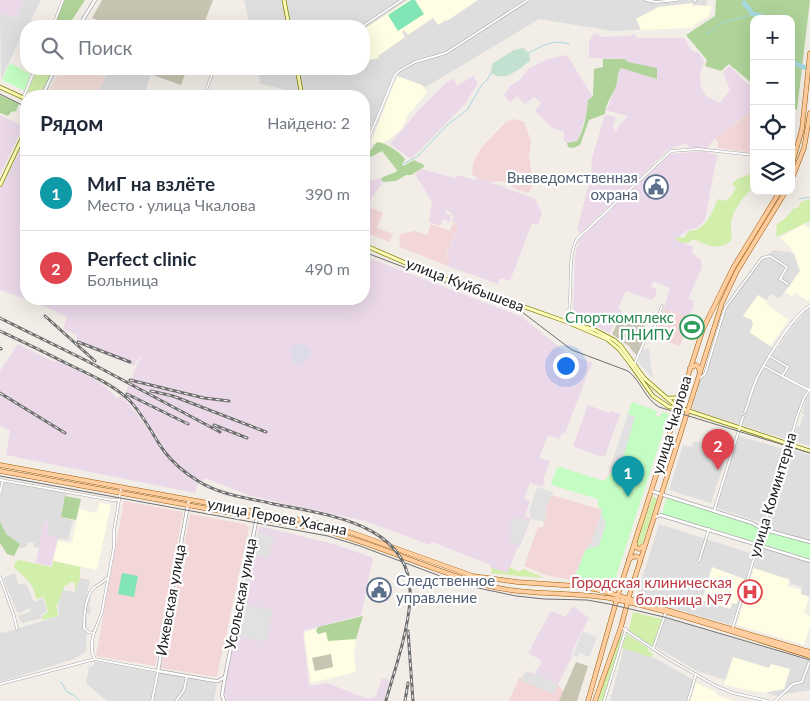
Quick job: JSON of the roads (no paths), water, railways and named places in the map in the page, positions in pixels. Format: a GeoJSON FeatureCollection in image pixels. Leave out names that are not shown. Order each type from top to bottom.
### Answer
{"type":"FeatureCollection","features":[{"type":"Feature","properties":{"kind":"main road"},"geometry":{"type":"LineString","coordinates":[[284,0],[288,20]]}},
{"type":"Feature","properties":{"kind":"main road"},"geometry":{"type":"LineString","coordinates":[[795,154],[802,129],[810,53]]}},
{"type":"Feature","properties":{"kind":"main road"},"geometry":{"type":"LineString","coordinates":[[298,75],[301,90]]}},
{"type":"Feature","properties":{"kind":"main road"},"geometry":{"type":"LineString","coordinates":[[0,87],[20,97]]}},
{"type":"Feature","properties":{"kind":"main road"},"geometry":{"type":"LineString","coordinates":[[795,171],[802,154],[810,113]]}},
{"type":"Feature","properties":{"kind":"main road"},"geometry":{"type":"LineString","coordinates":[[0,185],[20,143]]}},
{"type":"Feature","properties":{"kind":"main road","name":"улица Чкалова"},"geometry":{"type":"LineString","coordinates":[[588,701],[634,541],[652,492],[703,329],[733,268],[778,195]]}},
{"type":"Feature","properties":{"kind":"main road","name":"улица Чкалова"},"geometry":{"type":"LineString","coordinates":[[595,701],[698,379],[702,374],[722,302],[738,271],[784,195]]}},
{"type":"Feature","properties":{"kind":"main road","name":"улица Куйбышева"},"geometry":{"type":"LineString","coordinates":[[370,248],[445,279],[567,322],[612,342],[631,365],[652,396],[669,407],[678,407]]}},
{"type":"Feature","properties":{"kind":"main road","name":"улица Куйбышева"},"geometry":{"type":"LineString","coordinates":[[567,322],[609,336],[621,346],[644,378],[678,407],[810,450]]}},
{"type":"Feature","properties":{"kind":"main road"},"geometry":{"type":"LineString","coordinates":[[703,329],[708,328],[712,333]]}},
{"type":"Feature","properties":{"kind":"main road"},"geometry":{"type":"LineString","coordinates":[[690,369],[696,365],[702,374]]}},
{"type":"Feature","properties":{"kind":"main road"},"geometry":{"type":"LineString","coordinates":[[665,397],[675,399],[683,392]]}},
{"type":"Feature","properties":{"kind":"main road"},"geometry":{"type":"LineString","coordinates":[[667,442],[667,447],[670,450],[678,444]]}},
{"type":"Feature","properties":{"kind":"main road","name":"улица Героев Хасана"},"geometry":{"type":"LineString","coordinates":[[0,465],[346,530],[472,576],[491,580],[577,586],[618,595],[810,656]]}},
{"type":"Feature","properties":{"kind":"main road","name":"улица Героев Хасана"},"geometry":{"type":"LineString","coordinates":[[0,471],[319,529],[344,535],[454,576],[487,586],[524,592],[587,595],[616,600],[810,652]]}},
{"type":"Feature","properties":{"kind":"main road"},"geometry":{"type":"LineString","coordinates":[[634,541],[637,548],[645,545]]}},
{"type":"Feature","properties":{"kind":"main road"},"geometry":{"type":"LineString","coordinates":[[629,559],[636,556],[640,562]]}},
{"type":"Feature","properties":{"kind":"main road"},"geometry":{"type":"LineString","coordinates":[[544,593],[545,584]]}},
{"type":"Feature","properties":{"kind":"main road"},"geometry":{"type":"LineString","coordinates":[[599,659],[603,664],[608,662]]}},
{"type":"Feature","properties":{"kind":"street"},"geometry":{"type":"LineString","coordinates":[[55,20],[63,0]]}},
{"type":"Feature","properties":{"kind":"street"},"geometry":{"type":"LineString","coordinates":[[84,20],[96,0]]}},
{"type":"Feature","properties":{"kind":"street"},"geometry":{"type":"LineString","coordinates":[[370,21],[402,0]]}},
{"type":"Feature","properties":{"kind":"street"},"geometry":{"type":"LineString","coordinates":[[370,135],[398,71],[415,62],[446,53],[528,0]]}},
{"type":"Feature","properties":{"kind":"street"},"geometry":{"type":"LineString","coordinates":[[646,0],[656,2],[677,0]]}},
{"type":"Feature","properties":{"kind":"street"},"geometry":{"type":"LineString","coordinates":[[28,90],[33,75]]}},
{"type":"Feature","properties":{"kind":"street"},"geometry":{"type":"LineString","coordinates":[[45,90],[53,75]]}},
{"type":"Feature","properties":{"kind":"street"},"geometry":{"type":"LineString","coordinates":[[206,90],[212,75]]}},
{"type":"Feature","properties":{"kind":"street"},"geometry":{"type":"LineString","coordinates":[[567,322],[570,309],[573,249],[577,238],[669,152],[695,149],[750,155]]}},
{"type":"Feature","properties":{"kind":"street"},"geometry":{"type":"LineString","coordinates":[[702,374],[725,308],[764,257],[770,256],[787,268],[780,279],[788,284]]}},
{"type":"Feature","properties":{"kind":"street"},"geometry":{"type":"LineString","coordinates":[[722,302],[725,308]]}},
{"type":"Feature","properties":{"kind":"street"},"geometry":{"type":"LineString","coordinates":[[634,365],[647,335],[655,326],[662,306]]}},
{"type":"Feature","properties":{"kind":"street"},"geometry":{"type":"LineString","coordinates":[[745,412],[754,386],[764,366],[798,315],[810,306]]}},
{"type":"Feature","properties":{"kind":"street"},"geometry":{"type":"LineString","coordinates":[[770,357],[788,367],[782,376]]}},
{"type":"Feature","properties":{"kind":"street"},"geometry":{"type":"LineString","coordinates":[[764,366],[810,390]]}},
{"type":"Feature","properties":{"kind":"street","name":"улица Коминтерна"},"geometry":{"type":"LineString","coordinates":[[732,630],[801,405],[810,390]]}},
{"type":"Feature","properties":{"kind":"street"},"geometry":{"type":"LineString","coordinates":[[714,511],[743,417]]}},
{"type":"Feature","properties":{"kind":"street"},"geometry":{"type":"LineString","coordinates":[[0,493],[1,480],[112,500],[119,499]]}},
{"type":"Feature","properties":{"kind":"street"},"geometry":{"type":"LineString","coordinates":[[95,659],[91,647],[102,612],[114,547],[121,487]]}},
{"type":"Feature","properties":{"kind":"street"},"geometry":{"type":"LineString","coordinates":[[652,492],[752,523],[762,529],[810,542]]}},
{"type":"Feature","properties":{"kind":"street","name":"Ижевская улица"},"geometry":{"type":"LineString","coordinates":[[152,701],[190,500]]}},
{"type":"Feature","properties":{"kind":"street","name":"Усольская улица"},"geometry":{"type":"LineString","coordinates":[[224,677],[258,512]]}},
{"type":"Feature","properties":{"kind":"street"},"geometry":{"type":"LineString","coordinates":[[653,519],[658,515],[810,561]]}},
{"type":"Feature","properties":{"kind":"street"},"geometry":{"type":"LineString","coordinates":[[699,561],[709,529]]}},
{"type":"Feature","properties":{"kind":"street"},"geometry":{"type":"LineString","coordinates":[[0,577],[17,629]]}},
{"type":"Feature","properties":{"kind":"street"},"geometry":{"type":"LineString","coordinates":[[94,633],[88,632],[84,628],[90,594],[95,586],[108,577]]}},
{"type":"Feature","properties":{"kind":"street"},"geometry":{"type":"LineString","coordinates":[[653,649],[666,612]]}},
{"type":"Feature","properties":{"kind":"street"},"geometry":{"type":"LineString","coordinates":[[620,627],[653,649],[726,690],[768,701]]}},
{"type":"Feature","properties":{"kind":"street"},"geometry":{"type":"LineString","coordinates":[[604,701],[626,630]]}},
{"type":"Feature","properties":{"kind":"street"},"geometry":{"type":"LineString","coordinates":[[0,684],[95,659],[218,682]]}},
{"type":"Feature","properties":{"kind":"street"},"geometry":{"type":"LineString","coordinates":[[775,701],[793,684],[802,682],[809,663]]}},
{"type":"Feature","properties":{"kind":"street"},"geometry":{"type":"LineString","coordinates":[[688,701],[696,674]]}},
{"type":"Feature","properties":{"kind":"street"},"geometry":{"type":"LineString","coordinates":[[176,701],[184,690],[187,676]]}},
{"type":"Feature","properties":{"kind":"street"},"geometry":{"type":"LineString","coordinates":[[218,682],[224,677]]}},
{"type":"Feature","properties":{"kind":"street"},"geometry":{"type":"LineString","coordinates":[[222,695],[224,677]]}},
{"type":"Feature","properties":{"kind":"street"},"geometry":{"type":"LineString","coordinates":[[218,682],[224,701]]}},
{"type":"Feature","properties":{"kind":"waterway"},"geometry":{"type":"LineString","coordinates":[[744,3],[753,14],[758,15]]}},
{"type":"Feature","properties":{"kind":"waterway"},"geometry":{"type":"LineString","coordinates":[[706,34],[723,23],[753,14]]}},
{"type":"Feature","properties":{"kind":"waterway"},"geometry":{"type":"LineString","coordinates":[[529,53],[544,45],[558,42],[569,44]]}},
{"type":"Feature","properties":{"kind":"waterway"},"geometry":{"type":"LineString","coordinates":[[795,63],[810,69]]}},
{"type":"Feature","properties":{"kind":"waterway"},"geometry":{"type":"LineString","coordinates":[[403,164],[418,156],[446,126],[467,110],[491,73]]}},
{"type":"Feature","properties":{"kind":"waterway"},"geometry":{"type":"LineString","coordinates":[[799,199],[810,197]]}},
{"type":"Feature","properties":{"kind":"waterway"},"geometry":{"type":"LineString","coordinates":[[61,682],[67,692],[74,695],[80,701]]}},
{"type":"Feature","properties":{"kind":"tram line"},"geometry":{"type":"LineString","coordinates":[[0,94],[20,104]]}},
{"type":"Feature","properties":{"kind":"tram line"},"geometry":{"type":"LineString","coordinates":[[370,254],[522,312],[572,350],[628,371],[654,404],[659,407],[810,453]]}},
{"type":"Feature","properties":{"kind":"tram line"},"geometry":{"type":"LineString","coordinates":[[0,476],[328,536],[464,585],[516,596],[587,600],[609,604],[664,617],[810,660]]}},
{"type":"Feature","properties":{"kind":"railway"},"geometry":{"type":"LineString","coordinates":[[45,316],[95,361]]}},
{"type":"Feature","properties":{"kind":"railway"},"geometry":{"type":"LineString","coordinates":[[0,318],[87,361],[220,432]]}},
{"type":"Feature","properties":{"kind":"railway"},"geometry":{"type":"LineString","coordinates":[[0,331],[94,376],[121,393],[138,410],[171,460],[188,475],[207,486],[234,496],[343,519],[384,539],[399,554],[408,575],[410,600],[404,637],[386,700]]}},
{"type":"Feature","properties":{"kind":"railway"},"geometry":{"type":"LineString","coordinates":[[78,342],[130,362]]}},
{"type":"Feature","properties":{"kind":"railway"},"geometry":{"type":"LineString","coordinates":[[130,380],[204,398],[229,401]]}},
{"type":"Feature","properties":{"kind":"railway"},"geometry":{"type":"LineString","coordinates":[[151,391],[173,396],[266,432]]}},
{"type":"Feature","properties":{"kind":"railway"},"geometry":{"type":"LineString","coordinates":[[0,393],[65,433]]}},
{"type":"Feature","properties":{"kind":"railway"},"geometry":{"type":"LineString","coordinates":[[127,394],[188,424]]}},
{"type":"Feature","properties":{"kind":"railway"},"geometry":{"type":"LineString","coordinates":[[214,425],[247,438]]}},
{"type":"Feature","properties":{"kind":"railway"},"geometry":{"type":"LineString","coordinates":[[408,631],[413,701]]}},
{"type":"Feature","properties":{"kind":"railway"},"geometry":{"type":"LineString","coordinates":[[405,701],[408,683]]}},
{"type":"Feature","properties":{"kind":"place","name":"Вневедомственная охрана"},"geometry":{"type":"Point","coordinates":[656,187]}},
{"type":"Feature","properties":{"kind":"place","name":"Спорткомплекс ПНИПУ"},"geometry":{"type":"Point","coordinates":[692,327]}},
{"type":"Feature","properties":{"kind":"place","name":"Perfect clinic"},"geometry":{"type":"Point","coordinates":[718,470]}},
{"type":"Feature","properties":{"kind":"place","name":"МиГ на взлёте"},"geometry":{"type":"Point","coordinates":[628,497]}},
{"type":"Feature","properties":{"kind":"place","name":"Следственное управление"},"geometry":{"type":"Point","coordinates":[379,590]}},
{"type":"Feature","properties":{"kind":"place","name":"Городская клиническая больница №7"},"geometry":{"type":"Point","coordinates":[750,592]}}]}
